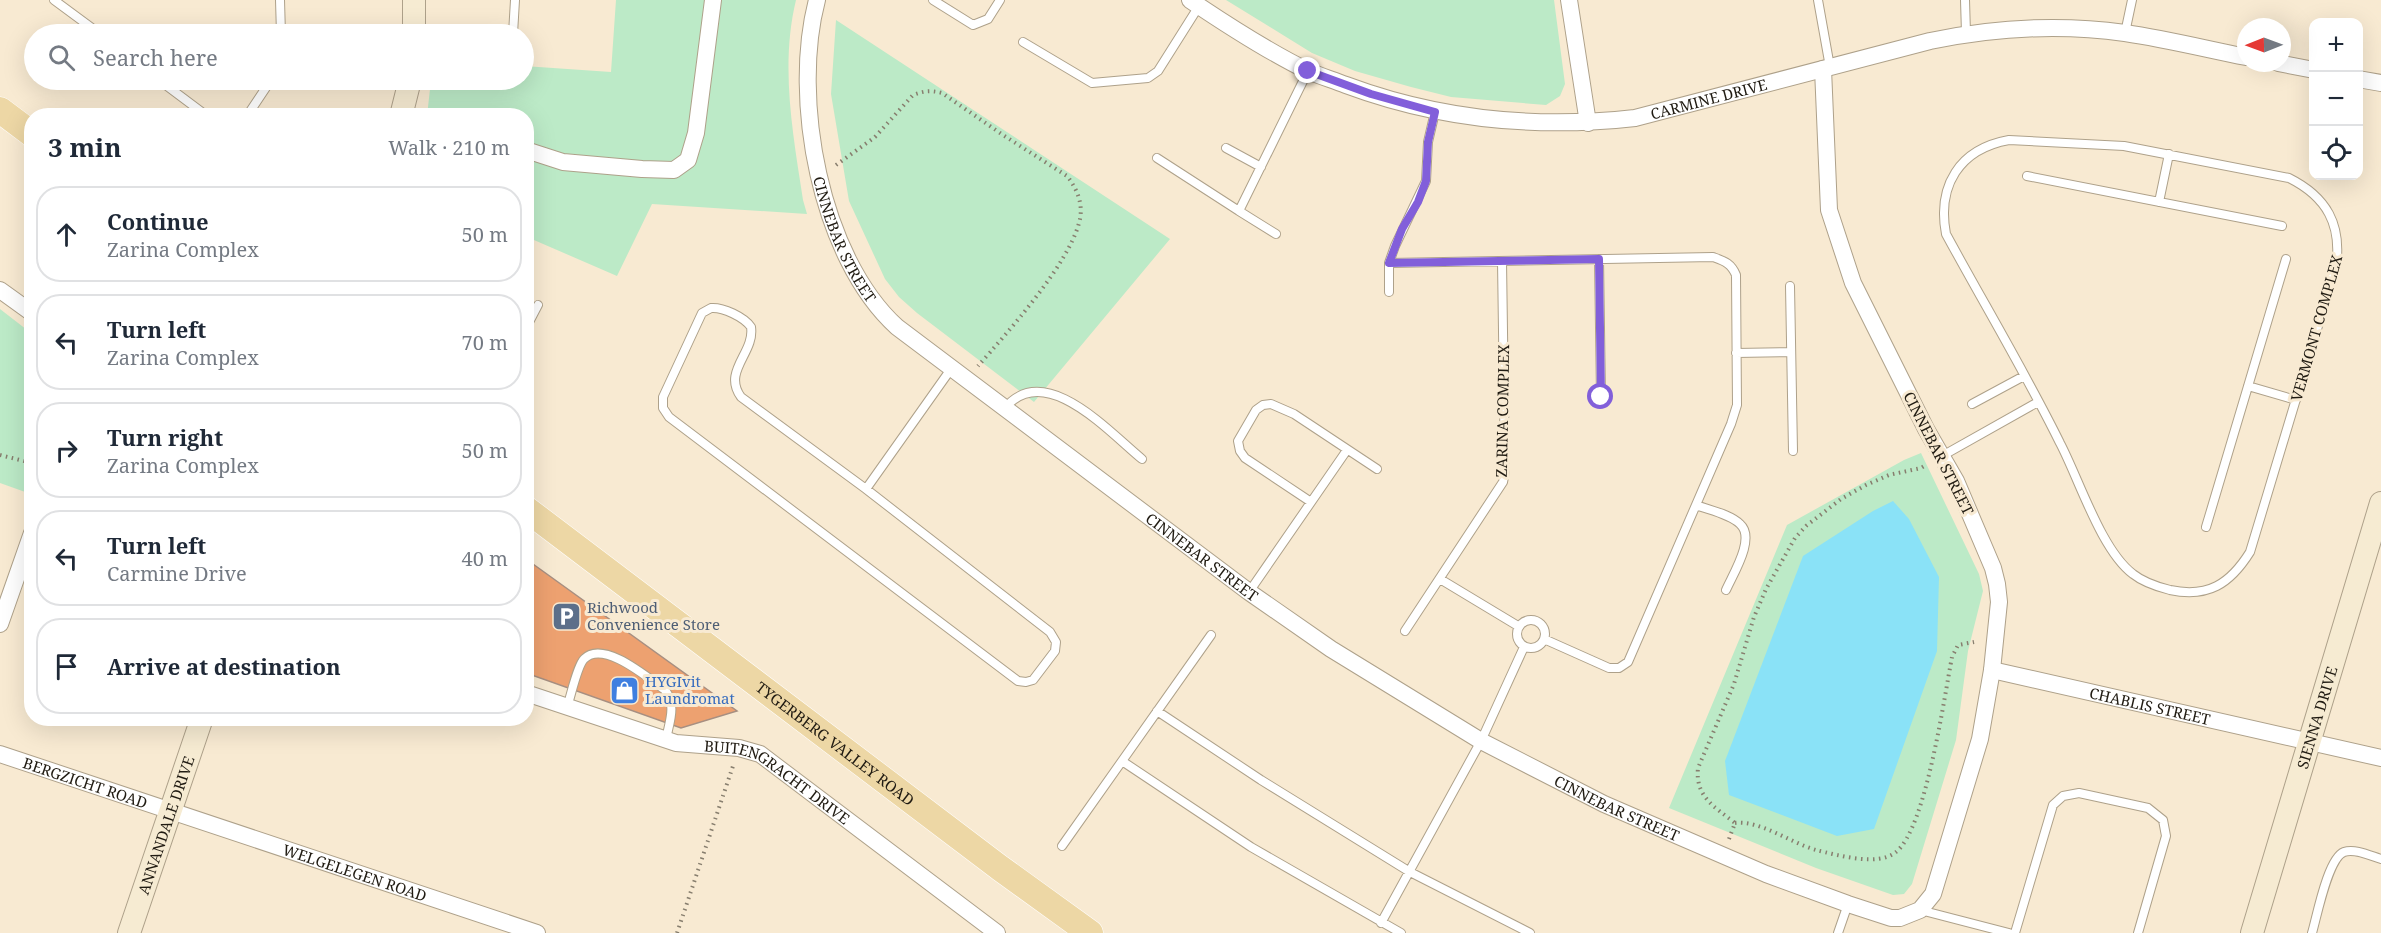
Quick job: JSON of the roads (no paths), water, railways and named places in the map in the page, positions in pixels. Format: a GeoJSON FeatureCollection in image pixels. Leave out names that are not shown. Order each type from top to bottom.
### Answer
{"type":"FeatureCollection","features":[{"type":"Feature","properties":{"kind":"main road"},"geometry":{"type":"LineString","coordinates":[[0,110],[24,128]]}},
{"type":"Feature","properties":{"kind":"main road","name":"TYGERBERG VALLEY ROAD"},"geometry":{"type":"LineString","coordinates":[[534,514],[990,861],[1090,933]]}},
{"type":"Feature","properties":{"kind":"street"},"geometry":{"type":"LineString","coordinates":[[414,0],[414,24]]}},
{"type":"Feature","properties":{"kind":"street"},"geometry":{"type":"LineString","coordinates":[[534,153],[563,162],[642,169],[674,170],[688,160],[696,134],[713,0]]}},
{"type":"Feature","properties":{"kind":"street","name":"CINNEBAR STREET"},"geometry":{"type":"LineString","coordinates":[[816,0],[809,48],[810,118],[819,178],[835,230],[858,278],[872,301],[897,327],[1249,592],[1331,649],[1481,741],[1604,804],[1766,874],[1891,918],[1908,916],[1920,910],[1933,894],[1980,739],[1992,670],[1999,602],[1998,584],[1956,481],[1937,459],[1853,283],[1833,224],[1828,196],[1827,68]]}},
{"type":"Feature","properties":{"kind":"street"},"geometry":{"type":"LineString","coordinates":[[1569,0],[1588,123]]}},
{"type":"Feature","properties":{"kind":"street","name":"CARMINE DRIVE"},"geometry":{"type":"LineString","coordinates":[[1194,3],[1308,71],[1371,94],[1435,112],[1502,120],[1588,123],[1635,118],[1966,33],[2054,28],[2125,33],[2237,55]]}},
{"type":"Feature","properties":{"kind":"street"},"geometry":{"type":"LineString","coordinates":[[2291,66],[2309,69]]}},
{"type":"Feature","properties":{"kind":"street"},"geometry":{"type":"LineString","coordinates":[[2363,80],[2381,84]]}},
{"type":"Feature","properties":{"kind":"street"},"geometry":{"type":"LineString","coordinates":[[403,108],[408,90]]}},
{"type":"Feature","properties":{"kind":"street"},"geometry":{"type":"LineString","coordinates":[[0,290],[24,307]]}},
{"type":"Feature","properties":{"kind":"street","name":"SIENNA DRIVE"},"geometry":{"type":"LineString","coordinates":[[2252,933],[2379,516]]}},
{"type":"Feature","properties":{"kind":"street"},"geometry":{"type":"LineString","coordinates":[[0,624],[24,555]]}},
{"type":"Feature","properties":{"kind":"street","name":"CHABLIS STREET"},"geometry":{"type":"LineString","coordinates":[[1992,670],[2381,758]]}},
{"type":"Feature","properties":{"kind":"street","name":"BUITENGRACHT DRIVE"},"geometry":{"type":"LineString","coordinates":[[534,696],[666,740],[691,745],[739,748],[760,754],[997,933]]}},
{"type":"Feature","properties":{"kind":"street","name":"ANNANDALE DRIVE"},"geometry":{"type":"LineString","coordinates":[[129,933],[199,726]]}},
{"type":"Feature","properties":{"kind":"street","name":"BERGZICHT ROAD"},"geometry":{"type":"LineString","coordinates":[[0,754],[171,811]]}},
{"type":"Feature","properties":{"kind":"street","name":"WELGELEGEN ROAD"},"geometry":{"type":"LineString","coordinates":[[171,811],[537,933]]}},
{"type":"Feature","properties":{"kind":"lane"},"geometry":{"type":"LineString","coordinates":[[54,0],[86,24]]}},
{"type":"Feature","properties":{"kind":"lane"},"geometry":{"type":"LineString","coordinates":[[280,0],[280,24]]}},
{"type":"Feature","properties":{"kind":"lane"},"geometry":{"type":"LineString","coordinates":[[514,24],[516,0]]}},
{"type":"Feature","properties":{"kind":"lane"},"geometry":{"type":"LineString","coordinates":[[933,0],[973,25],[988,19],[1000,0]]}},
{"type":"Feature","properties":{"kind":"lane"},"geometry":{"type":"LineString","coordinates":[[1818,0],[1827,68]]}},
{"type":"Feature","properties":{"kind":"lane"},"geometry":{"type":"LineString","coordinates":[[1965,0],[1966,33]]}},
{"type":"Feature","properties":{"kind":"lane"},"geometry":{"type":"LineString","coordinates":[[2125,33],[2132,0]]}},
{"type":"Feature","properties":{"kind":"lane"},"geometry":{"type":"LineString","coordinates":[[1023,42],[1092,83],[1148,78],[1158,71],[1194,3]]}},
{"type":"Feature","properties":{"kind":"lane"},"geometry":{"type":"LineString","coordinates":[[1239,211],[1308,71]]}},
{"type":"Feature","properties":{"kind":"lane"},"geometry":{"type":"LineString","coordinates":[[172,90],[196,108]]}},
{"type":"Feature","properties":{"kind":"lane"},"geometry":{"type":"LineString","coordinates":[[252,108],[264,90]]}},
{"type":"Feature","properties":{"kind":"lane"},"geometry":{"type":"LineString","coordinates":[[1389,292],[1389,263],[1402,229],[1418,202],[1426,181],[1428,142],[1435,112]]}},
{"type":"Feature","properties":{"kind":"lane","name":"VERMONT COMPLEX"},"geometry":{"type":"LineString","coordinates":[[2009,140],[2124,146],[2289,178],[2308,187],[2337,227],[2339,246],[2336,266],[2250,552],[2235,572],[2207,591],[2194,593],[2165,589],[2132,573],[2120,560],[2098,523],[2060,442],[2024,376],[1946,234],[1943,205],[1953,176],[1961,165],[1982,148],[2009,140]]}},
{"type":"Feature","properties":{"kind":"lane"},"geometry":{"type":"LineString","coordinates":[[1227,148],[1261,167]]}},
{"type":"Feature","properties":{"kind":"lane"},"geometry":{"type":"LineString","coordinates":[[2158,202],[2169,154]]}},
{"type":"Feature","properties":{"kind":"lane"},"geometry":{"type":"LineString","coordinates":[[1156,158],[1276,234]]}},
{"type":"Feature","properties":{"kind":"lane"},"geometry":{"type":"LineString","coordinates":[[2027,176],[2282,226]]}},
{"type":"Feature","properties":{"kind":"lane"},"geometry":{"type":"LineString","coordinates":[[1389,263],[1713,257],[1728,262],[1736,275],[1737,405],[1731,424],[1628,662],[1624,666],[1609,668],[1544,639]]}},
{"type":"Feature","properties":{"kind":"lane"},"geometry":{"type":"LineString","coordinates":[[1599,259],[1601,397]]}},
{"type":"Feature","properties":{"kind":"lane"},"geometry":{"type":"LineString","coordinates":[[2206,527],[2286,259]]}},
{"type":"Feature","properties":{"kind":"lane","name":"ZARINA COMPLEX"},"geometry":{"type":"LineString","coordinates":[[1405,632],[1503,483],[1502,261]]}},
{"type":"Feature","properties":{"kind":"lane"},"geometry":{"type":"LineString","coordinates":[[1790,286],[1792,451]]}},
{"type":"Feature","properties":{"kind":"lane"},"geometry":{"type":"LineString","coordinates":[[534,313],[538,305]]}},
{"type":"Feature","properties":{"kind":"lane"},"geometry":{"type":"LineString","coordinates":[[711,308],[721,309],[746,321],[751,327],[751,336],[734,375],[735,387],[741,397],[866,489],[1050,632],[1056,642],[1055,651],[1033,680],[1018,681],[669,417],[663,408],[663,397],[702,313],[711,308]]}},
{"type":"Feature","properties":{"kind":"lane"},"geometry":{"type":"LineString","coordinates":[[1736,353],[1791,352]]}},
{"type":"Feature","properties":{"kind":"lane"},"geometry":{"type":"LineString","coordinates":[[866,489],[951,369]]}},
{"type":"Feature","properties":{"kind":"lane"},"geometry":{"type":"LineString","coordinates":[[1972,404],[2024,376]]}},
{"type":"Feature","properties":{"kind":"lane"},"geometry":{"type":"LineString","coordinates":[[2248,386],[2296,400]]}},
{"type":"Feature","properties":{"kind":"lane"},"geometry":{"type":"LineString","coordinates":[[1005,408],[1010,401],[1028,391],[1042,391],[1058,395],[1076,405],[1142,459]]}},
{"type":"Feature","properties":{"kind":"lane"},"geometry":{"type":"LineString","coordinates":[[1937,459],[2038,402]]}},
{"type":"Feature","properties":{"kind":"lane"},"geometry":{"type":"LineString","coordinates":[[1311,502],[1245,458],[1240,452],[1238,441],[1256,410],[1263,405],[1279,406],[1377,469]]}},
{"type":"Feature","properties":{"kind":"lane"},"geometry":{"type":"LineString","coordinates":[[1249,592],[1347,450]]}},
{"type":"Feature","properties":{"kind":"lane"},"geometry":{"type":"LineString","coordinates":[[1696,505],[1739,522],[1745,529],[1747,536],[1745,547],[1726,590]]}},
{"type":"Feature","properties":{"kind":"lane"},"geometry":{"type":"LineString","coordinates":[[1440,579],[1518,626]]}},
{"type":"Feature","properties":{"kind":"lane"},"geometry":{"type":"LineString","coordinates":[[1538,620],[1545,632],[1544,639],[1536,647],[1524,647],[1517,638],[1518,626],[1524,621],[1538,620]]}},
{"type":"Feature","properties":{"kind":"lane"},"geometry":{"type":"LineString","coordinates":[[1062,846],[1211,635]]}},
{"type":"Feature","properties":{"kind":"lane"},"geometry":{"type":"LineString","coordinates":[[1381,923],[1481,741],[1524,647]]}},
{"type":"Feature","properties":{"kind":"lane"},"geometry":{"type":"LineString","coordinates":[[567,707],[582,659],[590,654],[612,654],[665,690],[670,696],[672,711],[666,740]]}},
{"type":"Feature","properties":{"kind":"lane"},"geometry":{"type":"LineString","coordinates":[[1157,711],[1261,780],[1410,872],[1530,933]]}},
{"type":"Feature","properties":{"kind":"lane"},"geometry":{"type":"LineString","coordinates":[[1122,761],[1251,847],[1401,933]]}},
{"type":"Feature","properties":{"kind":"lane"},"geometry":{"type":"LineString","coordinates":[[2014,933],[2053,805],[2062,796],[2079,793],[2148,808],[2163,820],[2166,837],[2138,933]]}},
{"type":"Feature","properties":{"kind":"lane"},"geometry":{"type":"LineString","coordinates":[[2312,933],[2331,868],[2338,856],[2344,852],[2353,851],[2381,859]]}},
{"type":"Feature","properties":{"kind":"lane"},"geometry":{"type":"LineString","coordinates":[[1838,933],[1848,904]]}},
{"type":"Feature","properties":{"kind":"lane"},"geometry":{"type":"LineString","coordinates":[[1920,910],[2009,933]]}},
{"type":"Feature","properties":{"kind":"water"},"geometry":{"type":"Polygon","coordinates":[[[1893,501],[1909,519],[1939,577],[1937,651],[1874,829],[1837,836],[1729,795],[1725,761],[1803,556],[1873,511],[1893,501]]]}},
{"type":"Feature","properties":{"kind":"place","name":"Richwood Convenience Store"},"geometry":{"type":"Point","coordinates":[566,616]}},
{"type":"Feature","properties":{"kind":"place","name":"HYGIvit Laundromat"},"geometry":{"type":"Point","coordinates":[624,690]}}]}
